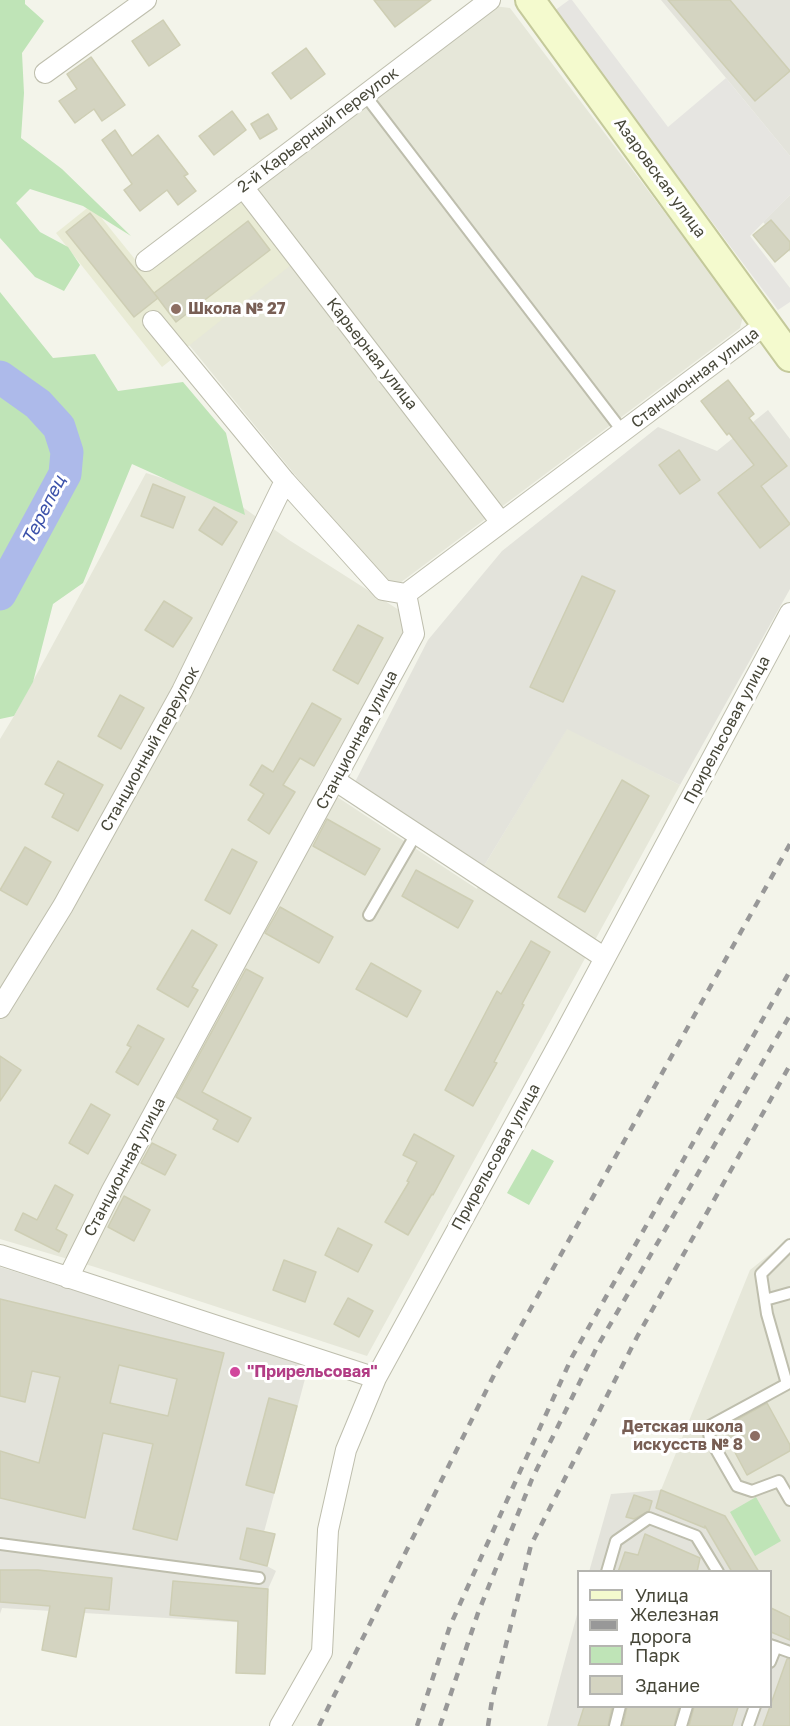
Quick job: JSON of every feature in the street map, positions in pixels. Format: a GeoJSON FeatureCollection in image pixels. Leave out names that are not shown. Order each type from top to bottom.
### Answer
{"type":"FeatureCollection","features":[{"type":"Feature","properties":{"kind":"street"},"geometry":{"type":"LineString","coordinates":[[45,73],[146,0]]}},
{"type":"Feature","properties":{"kind":"street","name":"2-й Карьерный переулок"},"geometry":{"type":"LineString","coordinates":[[146,261],[490,0]]}},
{"type":"Feature","properties":{"kind":"street","name":"Азаровская улица"},"geometry":{"type":"LineString","coordinates":[[530,0],[790,357]]}},
{"type":"Feature","properties":{"kind":"street","name":"Карьерная улица"},"geometry":{"type":"LineString","coordinates":[[243,187],[500,521]]}},
{"type":"Feature","properties":{"kind":"street"},"geometry":{"type":"LineString","coordinates":[[153,321],[285,481],[383,590],[406,594]]}},
{"type":"Feature","properties":{"kind":"street","name":"Станционная улица"},"geometry":{"type":"LineString","coordinates":[[68,1278],[112,1190],[414,634],[406,594],[500,521],[766,324]]}},
{"type":"Feature","properties":{"kind":"street","name":"Станционный переулок"},"geometry":{"type":"LineString","coordinates":[[0,1008],[63,906],[182,692],[285,481]]}},
{"type":"Feature","properties":{"kind":"street","name":"Прирельсовая улица"},"geometry":{"type":"LineString","coordinates":[[280,1726],[322,1652],[328,1530],[346,1450],[376,1378],[790,613]]}},
{"type":"Feature","properties":{"kind":"street"},"geometry":{"type":"LineString","coordinates":[[336,780],[605,958]]}},
{"type":"Feature","properties":{"kind":"street"},"geometry":{"type":"LineString","coordinates":[[0,1255],[376,1378]]}},
{"type":"Feature","properties":{"kind":"lane"},"geometry":{"type":"LineString","coordinates":[[365,95],[622,432]]}},
{"type":"Feature","properties":{"kind":"lane"},"geometry":{"type":"LineString","coordinates":[[369,915],[416,834]]}},
{"type":"Feature","properties":{"kind":"lane"},"geometry":{"type":"LineString","coordinates":[[790,1245],[761,1274],[765,1300],[789,1384],[708,1427],[711,1439],[737,1486],[752,1491],[779,1481],[790,1500]]}},
{"type":"Feature","properties":{"kind":"lane"},"geometry":{"type":"LineString","coordinates":[[765,1300],[790,1293]]}},
{"type":"Feature","properties":{"kind":"lane"},"geometry":{"type":"LineString","coordinates":[[608,1570],[616,1541],[649,1518],[696,1536],[717,1570]]}},
{"type":"Feature","properties":{"kind":"lane"},"geometry":{"type":"LineString","coordinates":[[0,1544],[259,1578]]}},
{"type":"Feature","properties":{"kind":"lane"},"geometry":{"type":"LineString","coordinates":[[773,1646],[790,1652]]}},
{"type":"Feature","properties":{"kind":"lane"},"geometry":{"type":"LineString","coordinates":[[615,1726],[620,1708]]}},
{"type":"Feature","properties":{"kind":"lane"},"geometry":{"type":"LineString","coordinates":[[681,1726],[687,1708]]}},
{"type":"Feature","properties":{"kind":"lane"},"geometry":{"type":"LineString","coordinates":[[748,1726],[755,1708]]}},
{"type":"Feature","properties":{"kind":"shaded area"},"geometry":{"type":"Polygon","coordinates":[[[572,0],[668,127],[726,78],[790,156],[790,195],[750,236],[790,288],[790,302],[778,310],[554,11],[572,0]]]}},
{"type":"Feature","properties":{"kind":"shaded area"},"geometry":{"type":"Polygon","coordinates":[[[661,0],[790,0],[790,156],[726,78],[661,0]]]}},
{"type":"Feature","properties":{"kind":"shaded area"},"geometry":{"type":"Polygon","coordinates":[[[494,6],[510,8],[743,316],[740,328],[400,583],[384,584],[141,286],[150,267],[494,6]]]}},
{"type":"Feature","properties":{"kind":"shaded area","name":"Школа № 27"},"geometry":{"type":"Polygon","coordinates":[[[231,189],[291,265],[162,367],[56,233],[91,205],[138,263],[231,189]]]}},
{"type":"Feature","properties":{"kind":"shaded area"},"geometry":{"type":"Polygon","coordinates":[[[790,195],[790,252],[763,222],[790,195]]]}},
{"type":"Feature","properties":{"kind":"shaded area"},"geometry":{"type":"Polygon","coordinates":[[[768,410],[790,439],[790,589],[680,785],[567,729],[484,866],[364,792],[355,782],[428,640],[502,551],[658,427],[717,451],[768,410]]]}},
{"type":"Feature","properties":{"kind":"shaded area"},"geometry":{"type":"Polygon","coordinates":[[[146,473],[234,501],[289,540],[399,610],[404,633],[319,785],[477,889],[484,866],[567,728],[680,785],[367,1356],[95,1267],[0,1239],[0,739],[146,473]]]}},
{"type":"Feature","properties":{"kind":"shaded area"},"geometry":{"type":"Polygon","coordinates":[[[790,1238],[790,1617],[772,1608],[772,1570],[758,1570],[725,1517],[661,1490],[750,1270],[790,1238]]]}},
{"type":"Feature","properties":{"kind":"shaded area"},"geometry":{"type":"Polygon","coordinates":[[[0,1267],[309,1364],[264,1532],[275,1534],[267,1566],[276,1571],[268,1589],[266,1624],[2,1608],[0,1614],[0,1267]]]}},
{"type":"Feature","properties":{"kind":"shaded area"},"geometry":{"type":"Polygon","coordinates":[[[661,1490],[725,1516],[758,1570],[590,1570],[611,1494],[661,1490]]]}},
{"type":"Feature","properties":{"kind":"shaded area"},"geometry":{"type":"Polygon","coordinates":[[[772,1608],[790,1617],[790,1726],[547,1726],[577,1615],[577,1708],[772,1708],[772,1608]]]}},
{"type":"Feature","properties":{"kind":"green space"},"geometry":{"type":"Polygon","coordinates":[[[0,0],[25,0],[25,4],[44,21],[22,53],[24,93],[21,138],[62,169],[131,236],[83,206],[30,189],[16,203],[40,232],[68,247],[80,265],[64,291],[35,277],[0,238],[0,0]]]}},
{"type":"Feature","properties":{"kind":"green space"},"geometry":{"type":"Polygon","coordinates":[[[0,292],[53,358],[95,354],[118,391],[183,382],[226,433],[245,515],[132,464],[83,583],[53,604],[33,682],[14,716],[0,719],[0,292]]]}},
{"type":"Feature","properties":{"kind":"green space"},"geometry":{"type":"Polygon","coordinates":[[[532,1149],[554,1161],[529,1205],[507,1193],[532,1149]]]}},
{"type":"Feature","properties":{"kind":"green space"},"geometry":{"type":"Polygon","coordinates":[[[756,1497],[781,1541],[755,1556],[730,1512],[756,1497]]]}},
{"type":"Feature","properties":{"kind":"building"},"geometry":{"type":"Polygon","coordinates":[[[374,0],[431,0],[395,27],[374,0]]]}},
{"type":"Feature","properties":{"kind":"building"},"geometry":{"type":"Polygon","coordinates":[[[668,0],[730,0],[790,71],[755,101],[668,0]]]}},
{"type":"Feature","properties":{"kind":"building"},"geometry":{"type":"Polygon","coordinates":[[[163,20],[180,45],[149,66],[132,41],[163,20]]]}},
{"type":"Feature","properties":{"kind":"building"},"geometry":{"type":"Polygon","coordinates":[[[306,48],[325,74],[291,99],[272,73],[306,48]]]}},
{"type":"Feature","properties":{"kind":"building"},"geometry":{"type":"Polygon","coordinates":[[[91,57],[125,105],[102,121],[94,109],[75,123],[59,101],[77,89],[67,74],[91,57]]]}},
{"type":"Feature","properties":{"kind":"building"},"geometry":{"type":"Polygon","coordinates":[[[232,111],[246,130],[214,155],[199,136],[232,111]]]}},
{"type":"Feature","properties":{"kind":"building"},"geometry":{"type":"Polygon","coordinates":[[[268,114],[277,129],[260,139],[251,124],[268,114]]]}},
{"type":"Feature","properties":{"kind":"building"},"geometry":{"type":"Polygon","coordinates":[[[115,130],[132,156],[158,135],[188,174],[184,176],[196,191],[178,205],[167,190],[140,211],[124,190],[132,184],[102,140],[115,130]]]}},
{"type":"Feature","properties":{"kind":"building"},"geometry":{"type":"Polygon","coordinates":[[[90,213],[158,298],[134,317],[66,232],[90,213]]]}},
{"type":"Feature","properties":{"kind":"building"},"geometry":{"type":"Polygon","coordinates":[[[771,220],[790,242],[790,249],[775,262],[753,235],[771,220]]]}},
{"type":"Feature","properties":{"kind":"building"},"geometry":{"type":"Polygon","coordinates":[[[248,221],[270,250],[176,322],[154,293],[248,221]]]}},
{"type":"Feature","properties":{"kind":"building"},"geometry":{"type":"Polygon","coordinates":[[[728,380],[754,414],[749,418],[787,466],[761,486],[790,524],[760,548],[718,493],[754,465],[701,401],[728,380]]]}},
{"type":"Feature","properties":{"kind":"building"},"geometry":{"type":"Polygon","coordinates":[[[679,450],[700,480],[680,494],[659,465],[679,450]]]}},
{"type":"Feature","properties":{"kind":"building"},"geometry":{"type":"Polygon","coordinates":[[[153,484],[185,497],[173,528],[141,516],[153,484]]]}},
{"type":"Feature","properties":{"kind":"building"},"geometry":{"type":"Polygon","coordinates":[[[214,507],[237,522],[222,545],[199,530],[214,507]]]}},
{"type":"Feature","properties":{"kind":"building"},"geometry":{"type":"Polygon","coordinates":[[[582,576],[615,591],[563,702],[530,687],[582,576]]]}},
{"type":"Feature","properties":{"kind":"building"},"geometry":{"type":"Polygon","coordinates":[[[164,601],[192,618],[173,647],[145,630],[164,601]]]}},
{"type":"Feature","properties":{"kind":"building"},"geometry":{"type":"Polygon","coordinates":[[[358,625],[383,638],[358,684],[333,670],[358,625]]]}},
{"type":"Feature","properties":{"kind":"building"},"geometry":{"type":"Polygon","coordinates":[[[120,695],[144,708],[121,749],[98,736],[120,695]]]}},
{"type":"Feature","properties":{"kind":"building"},"geometry":{"type":"Polygon","coordinates":[[[312,703],[341,719],[314,766],[300,758],[283,785],[295,792],[269,834],[248,820],[264,794],[250,785],[262,765],[273,772],[312,703]]]}},
{"type":"Feature","properties":{"kind":"building"},"geometry":{"type":"Polygon","coordinates":[[[58,761],[103,785],[78,831],[52,817],[64,794],[45,784],[58,761]]]}},
{"type":"Feature","properties":{"kind":"building"},"geometry":{"type":"Polygon","coordinates":[[[622,780],[649,796],[585,912],[558,897],[622,780]]]}},
{"type":"Feature","properties":{"kind":"building"},"geometry":{"type":"Polygon","coordinates":[[[327,819],[380,849],[365,875],[313,846],[327,819]]]}},
{"type":"Feature","properties":{"kind":"building"},"geometry":{"type":"Polygon","coordinates":[[[25,847],[51,862],[27,905],[0,890],[25,847]]]}},
{"type":"Feature","properties":{"kind":"building"},"geometry":{"type":"Polygon","coordinates":[[[232,849],[257,862],[230,914],[205,900],[232,849]]]}},
{"type":"Feature","properties":{"kind":"building"},"geometry":{"type":"Polygon","coordinates":[[[416,870],[473,901],[458,928],[402,896],[416,870]]]}},
{"type":"Feature","properties":{"kind":"building"},"geometry":{"type":"Polygon","coordinates":[[[280,907],[333,937],[319,963],[265,933],[280,907]]]}},
{"type":"Feature","properties":{"kind":"building"},"geometry":{"type":"Polygon","coordinates":[[[192,930],[217,945],[192,987],[198,990],[188,1007],[157,989],[192,930]]]}},
{"type":"Feature","properties":{"kind":"building"},"geometry":{"type":"Polygon","coordinates":[[[531,941],[550,952],[494,1062],[497,1063],[473,1106],[445,1090],[497,991],[501,994],[531,941]]]}},
{"type":"Feature","properties":{"kind":"building"},"geometry":{"type":"Polygon","coordinates":[[[371,963],[421,991],[407,1017],[356,989],[371,963]]]}},
{"type":"Feature","properties":{"kind":"building"},"geometry":{"type":"Polygon","coordinates":[[[246,969],[263,978],[202,1092],[251,1118],[238,1142],[213,1129],[218,1120],[176,1097],[246,969]]]}},
{"type":"Feature","properties":{"kind":"building"},"geometry":{"type":"Polygon","coordinates":[[[138,1025],[164,1039],[138,1085],[116,1072],[131,1047],[127,1045],[138,1025]]]}},
{"type":"Feature","properties":{"kind":"building"},"geometry":{"type":"Polygon","coordinates":[[[0,1056],[21,1070],[0,1101],[0,1056]]]}},
{"type":"Feature","properties":{"kind":"building"},"geometry":{"type":"Polygon","coordinates":[[[91,1104],[110,1115],[88,1154],[69,1143],[91,1104]]]}},
{"type":"Feature","properties":{"kind":"building"},"geometry":{"type":"Polygon","coordinates":[[[414,1134],[454,1156],[408,1235],[385,1222],[409,1182],[407,1181],[417,1162],[403,1155],[414,1134]]]}},
{"type":"Feature","properties":{"kind":"building"},"geometry":{"type":"Polygon","coordinates":[[[152,1143],[176,1155],[165,1175],[141,1163],[152,1143]]]}},
{"type":"Feature","properties":{"kind":"building"},"geometry":{"type":"Polygon","coordinates":[[[55,1185],[73,1195],[56,1229],[67,1235],[59,1252],[15,1230],[23,1213],[37,1220],[55,1185]]]}},
{"type":"Feature","properties":{"kind":"building"},"geometry":{"type":"Polygon","coordinates":[[[124,1196],[150,1210],[134,1241],[108,1227],[124,1196]]]}},
{"type":"Feature","properties":{"kind":"building"},"geometry":{"type":"Polygon","coordinates":[[[338,1228],[372,1245],[358,1272],[325,1255],[338,1228]]]}},
{"type":"Feature","properties":{"kind":"building"},"geometry":{"type":"Polygon","coordinates":[[[284,1260],[316,1272],[305,1302],[273,1290],[284,1260]]]}},
{"type":"Feature","properties":{"kind":"building"},"geometry":{"type":"Polygon","coordinates":[[[348,1298],[373,1311],[359,1337],[334,1324],[348,1298]]]}},
{"type":"Feature","properties":{"kind":"building"},"geometry":{"type":"Polygon","coordinates":[[[0,1299],[224,1353],[177,1540],[133,1529],[153,1444],[103,1433],[85,1518],[0,1498],[0,1451],[39,1463],[60,1377],[32,1371],[25,1402],[0,1396],[0,1299]],[[119,1365],[110,1403],[168,1416],[177,1379],[119,1365]]]}},
{"type":"Feature","properties":{"kind":"building"},"geometry":{"type":"Polygon","coordinates":[[[269,1398],[297,1406],[274,1493],[246,1485],[269,1398]]]}},
{"type":"Feature","properties":{"kind":"building","name":"Детская школа искусств № 8"},"geometry":{"type":"Polygon","coordinates":[[[767,1403],[790,1445],[790,1451],[747,1475],[722,1428],[767,1403]]]}},
{"type":"Feature","properties":{"kind":"building"},"geometry":{"type":"Polygon","coordinates":[[[661,1490],[725,1516],[758,1570],[731,1570],[705,1526],[705,1528],[656,1508],[661,1490]]]}},
{"type":"Feature","properties":{"kind":"building"},"geometry":{"type":"Polygon","coordinates":[[[634,1495],[652,1501],[649,1511],[634,1519],[626,1517],[634,1495]]]}},
{"type":"Feature","properties":{"kind":"building"},"geometry":{"type":"Polygon","coordinates":[[[247,1528],[275,1534],[267,1566],[240,1559],[247,1528]]]}},
{"type":"Feature","properties":{"kind":"building"},"geometry":{"type":"Polygon","coordinates":[[[645,1534],[700,1558],[697,1570],[619,1570],[625,1552],[638,1555],[645,1534]]]}},
{"type":"Feature","properties":{"kind":"building"},"geometry":{"type":"Polygon","coordinates":[[[0,1570],[38,1570],[112,1578],[109,1610],[85,1608],[76,1657],[42,1650],[50,1606],[0,1602],[0,1570]]]}},
{"type":"Feature","properties":{"kind":"building"},"geometry":{"type":"Polygon","coordinates":[[[173,1581],[268,1589],[265,1674],[236,1673],[238,1621],[170,1615],[173,1581]]]}},
{"type":"Feature","properties":{"kind":"building"},"geometry":{"type":"Polygon","coordinates":[[[772,1608],[790,1617],[790,1640],[772,1632],[772,1608]]]}},
{"type":"Feature","properties":{"kind":"building"},"geometry":{"type":"Polygon","coordinates":[[[787,1659],[790,1659],[790,1726],[763,1726],[769,1708],[772,1708],[772,1701],[787,1659]]]}},
{"type":"Feature","properties":{"kind":"building"},"geometry":{"type":"Polygon","coordinates":[[[584,1708],[612,1708],[608,1726],[578,1726],[584,1708]]]}},
{"type":"Feature","properties":{"kind":"building"},"geometry":{"type":"Polygon","coordinates":[[[627,1708],[679,1708],[674,1726],[623,1726],[627,1708]]]}},
{"type":"Feature","properties":{"kind":"building"},"geometry":{"type":"Polygon","coordinates":[[[694,1708],[738,1708],[732,1726],[689,1726],[694,1708]]]}},
{"type":"Feature","properties":{"kind":"waterway","name":"Терепец"},"geometry":{"type":"LineString","coordinates":[[0,377],[38,404],[59,427],[67,452],[65,474],[0,594]]}},
{"type":"Feature","properties":{"kind":"railway"},"geometry":{"type":"LineString","coordinates":[[319,1726],[497,1369],[790,844]]}},
{"type":"Feature","properties":{"kind":"railway"},"geometry":{"type":"LineString","coordinates":[[417,1726],[450,1626],[572,1357],[790,971]]}},
{"type":"Feature","properties":{"kind":"railway"},"geometry":{"type":"LineString","coordinates":[[440,1726],[478,1613],[532,1479],[597,1347],[790,1015]]}},
{"type":"Feature","properties":{"kind":"railway"},"geometry":{"type":"LineString","coordinates":[[488,1726],[492,1700],[531,1545],[637,1337],[790,1065]]}},
{"type":"Feature","properties":{"kind":"place","name":"Школа № 27"},"geometry":{"type":"Point","coordinates":[176,309]}},
{"type":"Feature","properties":{"kind":"place","name":"\"Прирельсовая\""},"geometry":{"type":"Point","coordinates":[235,1372]}},
{"type":"Feature","properties":{"kind":"place","name":"Детская школа искусств № 8"},"geometry":{"type":"Point","coordinates":[755,1436]}}]}
